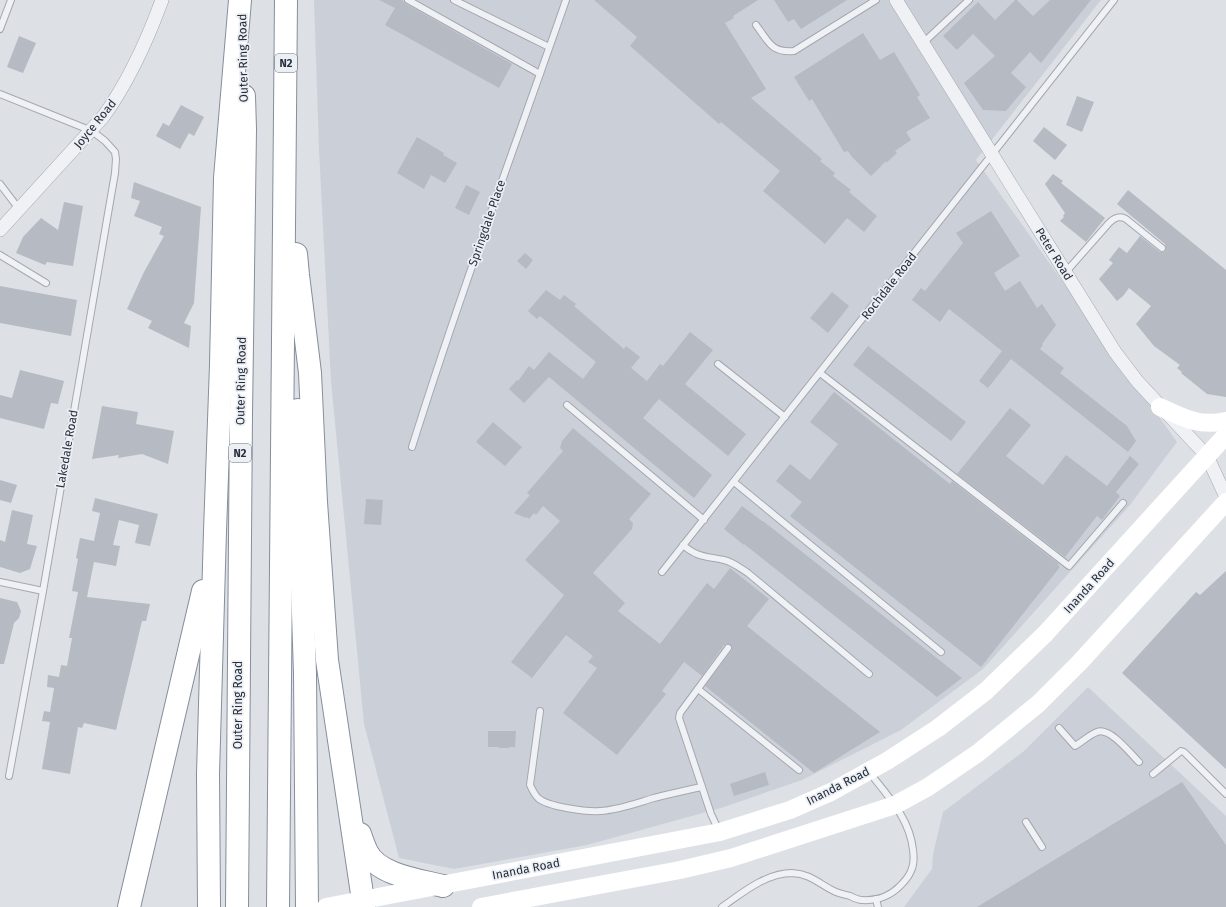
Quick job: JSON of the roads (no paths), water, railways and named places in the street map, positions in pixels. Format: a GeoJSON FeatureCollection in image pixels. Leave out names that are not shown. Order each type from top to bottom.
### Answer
{"type":"FeatureCollection","features":[{"type":"Feature","properties":{"kind":"highway"},"geometry":{"type":"LineString","coordinates":[[209,907],[208,774],[226,178],[241,0]]}},
{"type":"Feature","properties":{"kind":"highway","name":"Outer Ring Road"},"geometry":{"type":"LineString","coordinates":[[237,907],[245,129],[241,0]]}},
{"type":"Feature","properties":{"kind":"highway","name":"N2"},"geometry":{"type":"LineString","coordinates":[[278,907],[286,0]]}},
{"type":"Feature","properties":{"kind":"highway"},"geometry":{"type":"LineString","coordinates":[[286,126],[298,275],[310,373],[317,517],[327,660],[364,904]]}},
{"type":"Feature","properties":{"kind":"highway"},"geometry":{"type":"LineString","coordinates":[[298,275],[298,461],[305,674],[307,907]]}},
{"type":"Feature","properties":{"kind":"highway"},"geometry":{"type":"LineString","coordinates":[[129,907],[199,612],[215,531]]}},
{"type":"Feature","properties":{"kind":"highway"},"geometry":{"type":"LineString","coordinates":[[348,799],[367,853],[380,866],[392,872],[442,886]]}},
{"type":"Feature","properties":{"kind":"highway"},"geometry":{"type":"LineString","coordinates":[[119,907],[136,875]]}},
{"type":"Feature","properties":{"kind":"main road"},"geometry":{"type":"LineString","coordinates":[[1160,407],[1186,419],[1203,423],[1220,422],[1226,420]]}},
{"type":"Feature","properties":{"kind":"main road","name":"Inanda Road"},"geometry":{"type":"LineString","coordinates":[[326,907],[364,904],[406,892],[720,832],[790,810],[831,792],[887,761],[938,728],[986,691],[1045,634],[1226,435]]}},
{"type":"Feature","properties":{"kind":"main road"},"geometry":{"type":"LineString","coordinates":[[489,906],[716,862],[895,805],[928,787],[978,753],[1038,704],[1080,662],[1226,502]]}},
{"type":"Feature","properties":{"kind":"street","name":"Joyce Road"},"geometry":{"type":"LineString","coordinates":[[0,230],[92,131],[117,98],[149,36],[162,0]]}},
{"type":"Feature","properties":{"kind":"street","name":"Peter Road"},"geometry":{"type":"LineString","coordinates":[[896,0],[1115,352],[1137,381],[1207,456],[1226,497]]}},
{"type":"Feature","properties":{"kind":"lane"},"geometry":{"type":"LineString","coordinates":[[0,29],[11,0]]}},
{"type":"Feature","properties":{"kind":"lane"},"geometry":{"type":"LineString","coordinates":[[408,0],[540,74]]}},
{"type":"Feature","properties":{"kind":"lane"},"geometry":{"type":"LineString","coordinates":[[454,0],[549,47]]}},
{"type":"Feature","properties":{"kind":"lane","name":"Springdale Place"},"geometry":{"type":"LineString","coordinates":[[412,447],[455,314],[566,0]]}},
{"type":"Feature","properties":{"kind":"lane"},"geometry":{"type":"LineString","coordinates":[[756,25],[774,48],[781,51],[794,51],[876,0]]}},
{"type":"Feature","properties":{"kind":"lane"},"geometry":{"type":"LineString","coordinates":[[923,43],[969,0]]}},
{"type":"Feature","properties":{"kind":"lane","name":"Rochdale Road"},"geometry":{"type":"LineString","coordinates":[[662,572],[1114,0]]}},
{"type":"Feature","properties":{"kind":"lane","name":"Lakedale Road"},"geometry":{"type":"LineString","coordinates":[[0,94],[92,131],[105,141],[115,152],[116,158],[115,173],[43,591],[9,776]]}},
{"type":"Feature","properties":{"kind":"lane"},"geometry":{"type":"LineString","coordinates":[[0,184],[19,209]]}},
{"type":"Feature","properties":{"kind":"lane"},"geometry":{"type":"LineString","coordinates":[[1065,272],[1113,219],[1118,217],[1123,217],[1126,219],[1162,248]]}},
{"type":"Feature","properties":{"kind":"lane"},"geometry":{"type":"LineString","coordinates":[[0,255],[46,283]]}},
{"type":"Feature","properties":{"kind":"lane"},"geometry":{"type":"LineString","coordinates":[[718,364],[785,417]]}},
{"type":"Feature","properties":{"kind":"lane"},"geometry":{"type":"LineString","coordinates":[[820,373],[1069,566],[1123,503]]}},
{"type":"Feature","properties":{"kind":"lane"},"geometry":{"type":"LineString","coordinates":[[567,404],[704,520]]}},
{"type":"Feature","properties":{"kind":"lane"},"geometry":{"type":"LineString","coordinates":[[734,482],[941,652]]}},
{"type":"Feature","properties":{"kind":"lane"},"geometry":{"type":"LineString","coordinates":[[683,545],[691,552],[701,556],[725,560],[736,564],[868,674]]}},
{"type":"Feature","properties":{"kind":"lane"},"geometry":{"type":"LineString","coordinates":[[0,582],[43,591]]}},
{"type":"Feature","properties":{"kind":"lane"},"geometry":{"type":"LineString","coordinates":[[720,832],[711,814],[679,718],[680,713],[728,648]]}},
{"type":"Feature","properties":{"kind":"lane"},"geometry":{"type":"LineString","coordinates":[[698,689],[799,770]]}},
{"type":"Feature","properties":{"kind":"lane"},"geometry":{"type":"LineString","coordinates":[[540,711],[530,785],[533,792],[543,801],[560,806],[599,811],[617,808],[682,790],[702,787]]}},
{"type":"Feature","properties":{"kind":"lane"},"geometry":{"type":"LineString","coordinates":[[1059,728],[1075,746],[1097,732],[1104,731],[1118,740],[1139,762]]}},
{"type":"Feature","properties":{"kind":"lane"},"geometry":{"type":"LineString","coordinates":[[1153,774],[1181,751],[1184,752],[1226,794]]}},
{"type":"Feature","properties":{"kind":"lane"},"geometry":{"type":"LineString","coordinates":[[722,907],[768,878],[779,874],[793,873],[812,878],[836,892],[862,900],[880,899],[894,892],[904,882],[911,871],[914,859],[912,839],[895,805],[868,771]]}},
{"type":"Feature","properties":{"kind":"lane"},"geometry":{"type":"LineString","coordinates":[[1026,822],[1042,847]]}},
{"type":"Feature","properties":{"kind":"lane"},"geometry":{"type":"LineString","coordinates":[[876,899],[878,907]]}}]}
